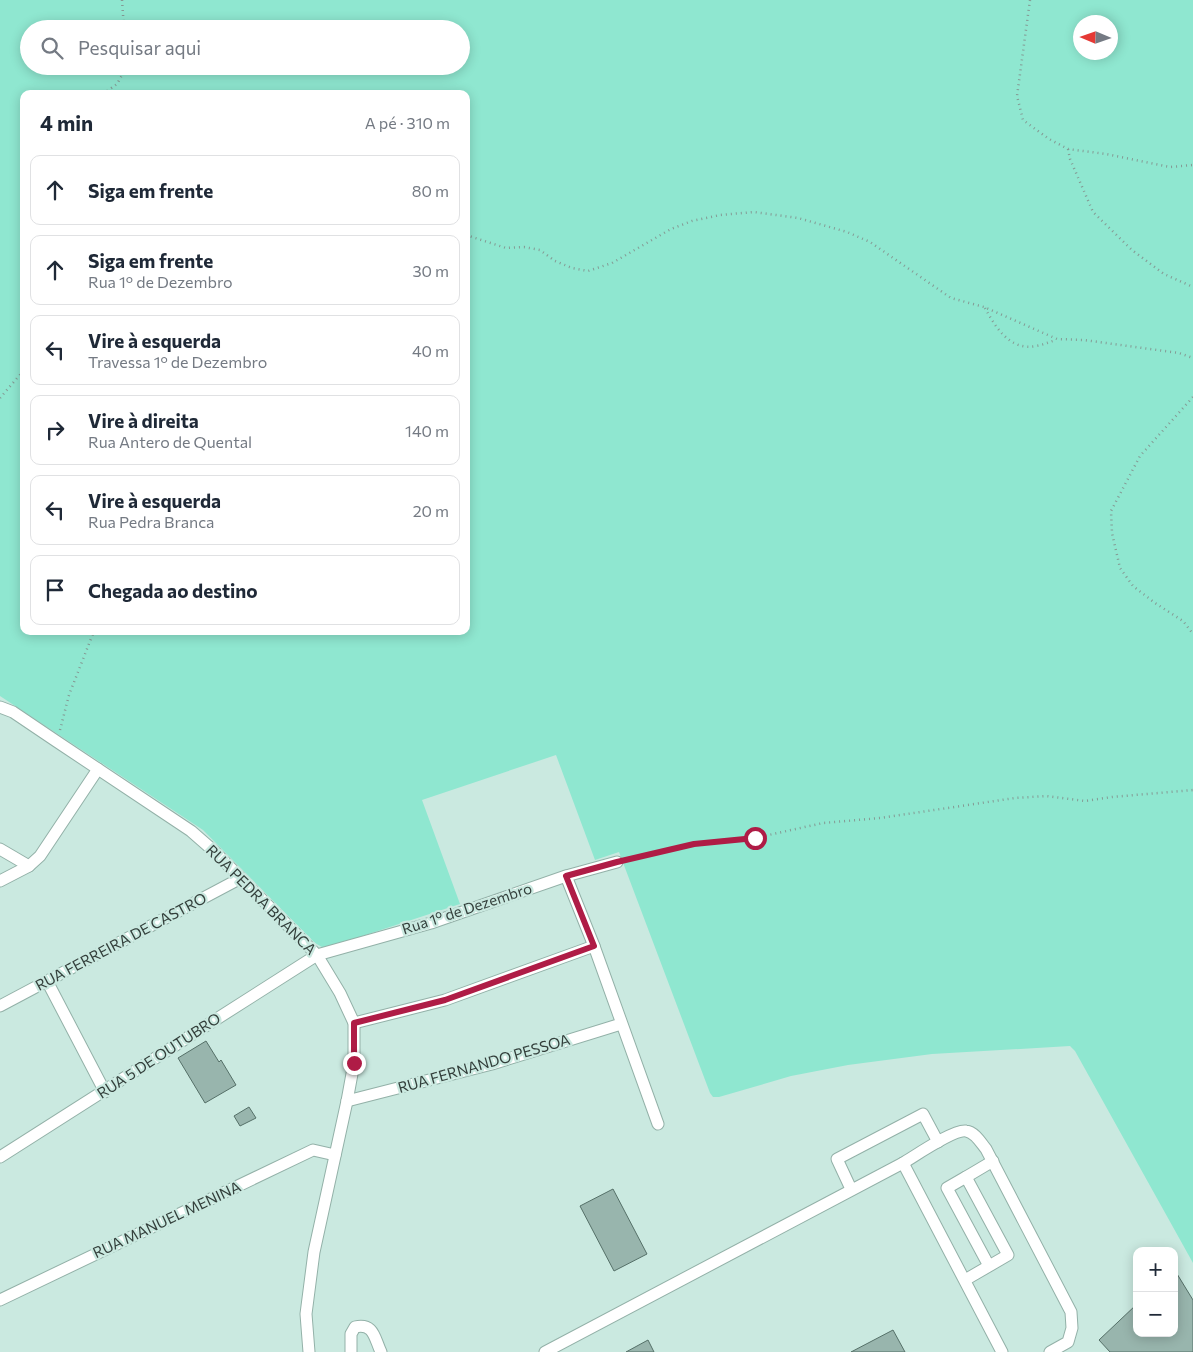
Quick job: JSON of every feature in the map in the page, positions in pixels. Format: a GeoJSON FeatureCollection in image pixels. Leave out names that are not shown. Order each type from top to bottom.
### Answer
{"type":"FeatureCollection","features":[{"type":"Feature","properties":{"kind":"street","name":"RUA PEDRA BRANCA"},"geometry":{"type":"LineString","coordinates":[[0,707],[13,712],[191,831],[215,852],[317,955],[340,993],[354,1023],[354,1063],[314,1252],[306,1314],[309,1352]]}},
{"type":"Feature","properties":{"kind":"street"},"geometry":{"type":"LineString","coordinates":[[0,881],[28,866],[40,856],[98,769]]}},
{"type":"Feature","properties":{"kind":"street"},"geometry":{"type":"LineString","coordinates":[[0,849],[28,866]]}},
{"type":"Feature","properties":{"kind":"street","name":"Rua 1º de Dezembro"},"geometry":{"type":"LineString","coordinates":[[317,955],[430,923],[566,876],[617,862]]}},
{"type":"Feature","properties":{"kind":"street"},"geometry":{"type":"LineString","coordinates":[[566,876],[594,946],[658,1124]]}},
{"type":"Feature","properties":{"kind":"street","name":"RUA FERREIRA DE CASTRO"},"geometry":{"type":"LineString","coordinates":[[0,1006],[241,878]]}},
{"type":"Feature","properties":{"kind":"street"},"geometry":{"type":"LineString","coordinates":[[354,1023],[445,1000],[594,946]]}},
{"type":"Feature","properties":{"kind":"street","name":"RUA 5 DE OUTUBRO"},"geometry":{"type":"LineString","coordinates":[[0,1157],[105,1092],[317,955]]}},
{"type":"Feature","properties":{"kind":"street"},"geometry":{"type":"LineString","coordinates":[[47,981],[105,1092]]}},
{"type":"Feature","properties":{"kind":"street","name":"RUA FERNANDO PESSOA"},"geometry":{"type":"LineString","coordinates":[[347,1101],[492,1064],[621,1024]]}},
{"type":"Feature","properties":{"kind":"street"},"geometry":{"type":"LineString","coordinates":[[851,1189],[838,1159],[924,1114],[938,1142]]}},
{"type":"Feature","properties":{"kind":"street"},"geometry":{"type":"LineString","coordinates":[[545,1352],[903,1163],[954,1133],[966,1131],[974,1135],[986,1149],[1071,1312],[1072,1328],[1068,1342],[1050,1352]]}},
{"type":"Feature","properties":{"kind":"street","name":"RUA MANUEL MENINA"},"geometry":{"type":"LineString","coordinates":[[0,1300],[313,1150],[335,1155]]}},
{"type":"Feature","properties":{"kind":"street"},"geometry":{"type":"LineString","coordinates":[[989,1266],[948,1188],[993,1162]]}},
{"type":"Feature","properties":{"kind":"street"},"geometry":{"type":"LineString","coordinates":[[903,1163],[1002,1352]]}},
{"type":"Feature","properties":{"kind":"street"},"geometry":{"type":"LineString","coordinates":[[964,1280],[1008,1255],[966,1177]]}},
{"type":"Feature","properties":{"kind":"street"},"geometry":{"type":"LineString","coordinates":[[352,1352],[351,1334],[356,1327],[365,1325],[370,1327],[381,1352]]}},
{"type":"Feature","properties":{"kind":"path"},"geometry":{"type":"LineString","coordinates":[[122,0],[123,20]]}},
{"type":"Feature","properties":{"kind":"path"},"geometry":{"type":"LineString","coordinates":[[1030,0],[1017,96],[1024,120],[1049,139],[1068,149],[1106,154],[1170,167],[1193,165]]}},
{"type":"Feature","properties":{"kind":"path"},"geometry":{"type":"LineString","coordinates":[[108,90],[117,84],[122,75]]}},
{"type":"Feature","properties":{"kind":"path"},"geometry":{"type":"LineString","coordinates":[[1068,149],[1070,159],[1093,212],[1132,250],[1164,274],[1193,287]]}},
{"type":"Feature","properties":{"kind":"path"},"geometry":{"type":"LineString","coordinates":[[470,236],[506,248],[524,247],[540,250],[555,261],[572,268],[588,271],[612,263],[671,229],[692,221],[720,215],[754,212],[789,217],[847,232],[862,239],[951,298],[984,307],[1057,339]]}},
{"type":"Feature","properties":{"kind":"path"},"geometry":{"type":"LineString","coordinates":[[984,307],[995,325],[1007,339],[1019,346],[1036,346],[1057,339],[1084,340],[1179,353],[1193,358]]}},
{"type":"Feature","properties":{"kind":"path"},"geometry":{"type":"LineString","coordinates":[[0,398],[20,375]]}},
{"type":"Feature","properties":{"kind":"path"},"geometry":{"type":"LineString","coordinates":[[1193,397],[1140,456],[1111,511],[1112,533],[1120,568],[1134,586],[1155,603],[1183,621],[1193,634]]}},
{"type":"Feature","properties":{"kind":"path"},"geometry":{"type":"LineString","coordinates":[[56,741],[62,727],[69,695],[92,635]]}},
{"type":"Feature","properties":{"kind":"path"},"geometry":{"type":"LineString","coordinates":[[617,862],[694,844],[755,838],[823,823],[880,818],[1015,798],[1046,796],[1085,801],[1193,790]]}},
{"type":"Feature","properties":{"kind":"green space"},"geometry":{"type":"Polygon","coordinates":[[[0,0],[1193,0],[1193,1263],[1075,1051],[1070,1046],[932,1054],[848,1065],[791,1076],[719,1097],[713,1097],[619,852],[595,860],[556,755],[422,800],[460,904],[332,946],[322,947],[315,943],[203,830],[0,696],[0,0]]]}},
{"type":"Feature","properties":{"kind":"building"},"geometry":{"type":"Polygon","coordinates":[[[206,1041],[219,1062],[221,1060],[236,1085],[205,1103],[178,1058],[206,1041]]]}},
{"type":"Feature","properties":{"kind":"building"},"geometry":{"type":"Polygon","coordinates":[[[249,1107],[256,1118],[240,1126],[234,1116],[249,1107]]]}},
{"type":"Feature","properties":{"kind":"building"},"geometry":{"type":"Polygon","coordinates":[[[613,1189],[647,1254],[614,1271],[580,1206],[613,1189]]]}},
{"type":"Feature","properties":{"kind":"building"},"geometry":{"type":"Polygon","coordinates":[[[1178,1276],[1193,1300],[1193,1352],[1110,1352],[1099,1340],[1133,1308],[1133,1337],[1178,1337],[1178,1276]]]}},
{"type":"Feature","properties":{"kind":"building"},"geometry":{"type":"Polygon","coordinates":[[[893,1330],[905,1352],[851,1352],[893,1330]]]}},
{"type":"Feature","properties":{"kind":"building"},"geometry":{"type":"Polygon","coordinates":[[[648,1340],[654,1352],[626,1352],[648,1340]]]}},
{"type":"Feature","properties":{"kind":"route"},"geometry":{"type":"LineString","coordinates":[[354,1063],[354,1023],[445,1000],[594,946],[566,876],[694,844],[755,838]]}}]}
